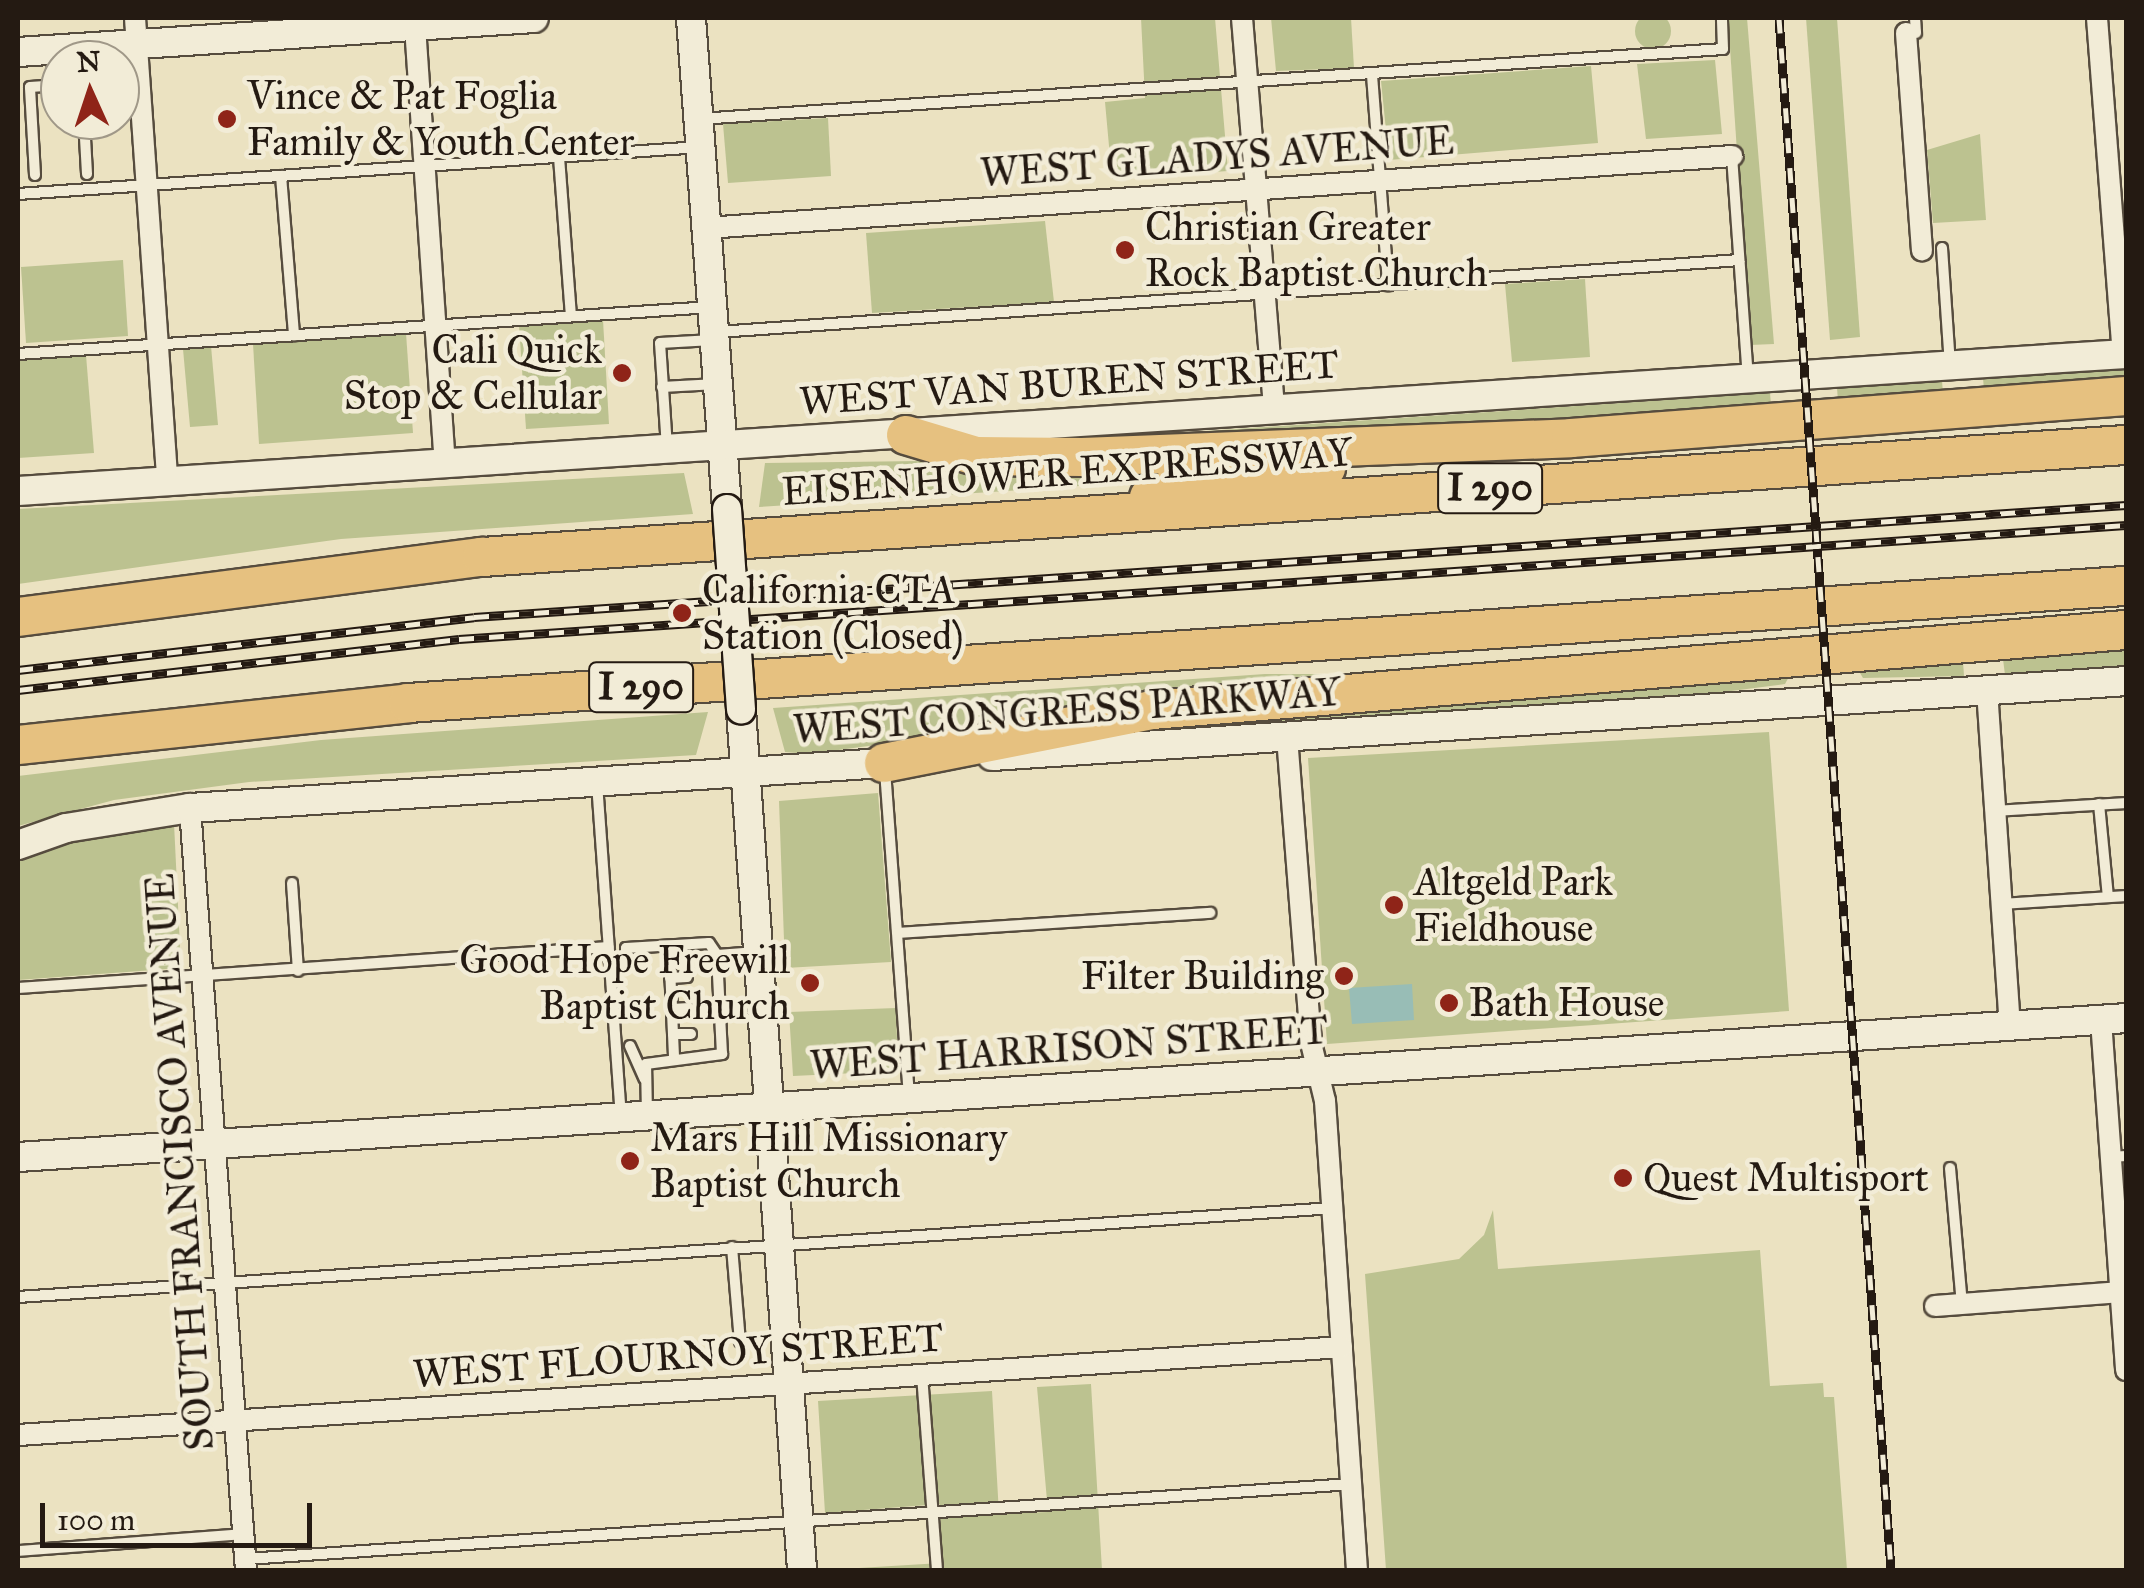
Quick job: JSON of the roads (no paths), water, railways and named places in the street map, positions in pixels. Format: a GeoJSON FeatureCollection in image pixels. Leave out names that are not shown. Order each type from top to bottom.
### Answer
{"type":"FeatureCollection","features":[{"type":"Feature","properties":{"kind":"highway"},"geometry":{"type":"LineString","coordinates":[[906,434],[976,456],[1082,457],[1571,438],[2118,399]]}},
{"type":"Feature","properties":{"kind":"highway"},"geometry":{"type":"LineString","coordinates":[[1105,514],[1187,483],[1571,438]]}},
{"type":"Feature","properties":{"kind":"highway","name":"EISENHOWER EXPRESSWAY"},"geometry":{"type":"LineString","coordinates":[[18,617],[482,557],[2126,445]]}},
{"type":"Feature","properties":{"kind":"highway","name":"I 290"},"geometry":{"type":"LineString","coordinates":[[18,745],[408,703],[2126,586]]}},
{"type":"Feature","properties":{"kind":"highway"},"geometry":{"type":"LineString","coordinates":[[884,764],[1102,717],[1562,670],[2126,632]]}},
{"type":"Feature","properties":{"kind":"highway"},"geometry":{"type":"LineString","coordinates":[[1266,644],[1354,665],[1562,670]]}},
{"type":"Feature","properties":{"kind":"street"},"geometry":{"type":"LineString","coordinates":[[96,40],[136,31],[414,26],[534,18]]}},
{"type":"Feature","properties":{"kind":"street"},"geometry":{"type":"LineString","coordinates":[[691,18],[802,1570]]}},
{"type":"Feature","properties":{"kind":"street"},"geometry":{"type":"LineString","coordinates":[[1242,18],[1274,410]]}},
{"type":"Feature","properties":{"kind":"street"},"geometry":{"type":"LineString","coordinates":[[2097,18],[2120,237],[2125,354]]}},
{"type":"Feature","properties":{"kind":"street"},"geometry":{"type":"LineString","coordinates":[[414,26],[444,463]]}},
{"type":"Feature","properties":{"kind":"street"},"geometry":{"type":"LineString","coordinates":[[1912,28],[1932,249]]}},
{"type":"Feature","properties":{"kind":"street"},"geometry":{"type":"LineString","coordinates":[[136,31],[167,482]]}},
{"type":"Feature","properties":{"kind":"street","name":"WEST GLADYS AVENUE"},"geometry":{"type":"LineString","coordinates":[[706,228],[1732,156]]}},
{"type":"Feature","properties":{"kind":"street","name":"WEST VAN BUREN STREET"},"geometry":{"type":"LineString","coordinates":[[18,491],[2125,354]]}},
{"type":"Feature","properties":{"kind":"street","name":"WEST CONGRESS PARKWAY"},"geometry":{"type":"LineString","coordinates":[[18,846],[85,823],[190,808],[2126,681]]}},
{"type":"Feature","properties":{"kind":"street"},"geometry":{"type":"LineString","coordinates":[[1987,690],[2010,1026]]}},
{"type":"Feature","properties":{"kind":"street"},"geometry":{"type":"LineString","coordinates":[[1287,737],[1316,1072],[1333,1208],[1358,1570]]}},
{"type":"Feature","properties":{"kind":"street","name":"SOUTH FRANCISCO AVENUE"},"geometry":{"type":"LineString","coordinates":[[190,808],[245,1565]]}},
{"type":"Feature","properties":{"kind":"street"},"geometry":{"type":"LineString","coordinates":[[2114,1019],[2126,1370]]}},
{"type":"Feature","properties":{"kind":"street","name":"WEST HARRISON STREET"},"geometry":{"type":"LineString","coordinates":[[18,1157],[2114,1019]]}},
{"type":"Feature","properties":{"kind":"street"},"geometry":{"type":"LineString","coordinates":[[1935,1306],[2121,1292]]}},
{"type":"Feature","properties":{"kind":"street","name":"WEST FLOURNOY STREET"},"geometry":{"type":"LineString","coordinates":[[18,1436],[1342,1347]]}},
{"type":"Feature","properties":{"kind":"lane"},"geometry":{"type":"LineString","coordinates":[[698,119],[1724,49],[1722,18]]}},
{"type":"Feature","properties":{"kind":"lane"},"geometry":{"type":"LineString","coordinates":[[1372,74],[1388,285]]}},
{"type":"Feature","properties":{"kind":"lane"},"geometry":{"type":"LineString","coordinates":[[36,175],[30,87],[40,86]]}},
{"type":"Feature","properties":{"kind":"lane"},"geometry":{"type":"LineString","coordinates":[[85,140],[87,174]]}},
{"type":"Feature","properties":{"kind":"lane"},"geometry":{"type":"LineString","coordinates":[[18,194],[700,148]]}},
{"type":"Feature","properties":{"kind":"lane"},"geometry":{"type":"LineString","coordinates":[[1732,156],[1748,379]]}},
{"type":"Feature","properties":{"kind":"lane"},"geometry":{"type":"LineString","coordinates":[[559,157],[571,316]]}},
{"type":"Feature","properties":{"kind":"lane"},"geometry":{"type":"LineString","coordinates":[[281,176],[294,335]]}},
{"type":"Feature","properties":{"kind":"lane"},"geometry":{"type":"LineString","coordinates":[[1932,249],[1950,366]]}},
{"type":"Feature","properties":{"kind":"lane"},"geometry":{"type":"LineString","coordinates":[[18,354],[571,316],[714,326],[1264,294],[1739,260]]}},
{"type":"Feature","properties":{"kind":"lane"},"geometry":{"type":"LineString","coordinates":[[667,448],[660,343],[714,326]]}},
{"type":"Feature","properties":{"kind":"lane"},"geometry":{"type":"LineString","coordinates":[[662,387],[718,384]]}},
{"type":"Feature","properties":{"kind":"lane"},"geometry":{"type":"LineString","coordinates":[[884,764],[910,1098]]}},
{"type":"Feature","properties":{"kind":"lane"},"geometry":{"type":"LineString","coordinates":[[596,782],[609,947],[634,1116]]}},
{"type":"Feature","properties":{"kind":"lane"},"geometry":{"type":"LineString","coordinates":[[1995,810],[2126,802]]}},
{"type":"Feature","properties":{"kind":"lane"},"geometry":{"type":"LineString","coordinates":[[2099,804],[2108,897]]}},
{"type":"Feature","properties":{"kind":"lane"},"geometry":{"type":"LineString","coordinates":[[292,882],[298,970]]}},
{"type":"Feature","properties":{"kind":"lane"},"geometry":{"type":"LineString","coordinates":[[2002,904],[2126,896]]}},
{"type":"Feature","properties":{"kind":"lane"},"geometry":{"type":"LineString","coordinates":[[898,933],[1210,913]]}},
{"type":"Feature","properties":{"kind":"lane"},"geometry":{"type":"LineString","coordinates":[[626,961],[626,948],[639,947],[709,943],[717,955],[713,976],[722,1054],[646,1064],[634,1116]]}},
{"type":"Feature","properties":{"kind":"lane"},"geometry":{"type":"LineString","coordinates":[[669,946],[674,1058]]}},
{"type":"Feature","properties":{"kind":"lane"},"geometry":{"type":"LineString","coordinates":[[18,988],[609,947]]}},
{"type":"Feature","properties":{"kind":"lane"},"geometry":{"type":"LineString","coordinates":[[717,955],[758,952]]}},
{"type":"Feature","properties":{"kind":"lane"},"geometry":{"type":"LineString","coordinates":[[670,978],[687,977]]}},
{"type":"Feature","properties":{"kind":"lane"},"geometry":{"type":"LineString","coordinates":[[672,1009],[689,1008]]}},
{"type":"Feature","properties":{"kind":"lane"},"geometry":{"type":"LineString","coordinates":[[673,1034],[691,1034]]}},
{"type":"Feature","properties":{"kind":"lane"},"geometry":{"type":"LineString","coordinates":[[630,1046],[645,1079]]}},
{"type":"Feature","properties":{"kind":"lane"},"geometry":{"type":"LineString","coordinates":[[1950,1168],[1962,1304]]}},
{"type":"Feature","properties":{"kind":"lane"},"geometry":{"type":"LineString","coordinates":[[18,1297],[1333,1208]]}},
{"type":"Feature","properties":{"kind":"lane"},"geometry":{"type":"LineString","coordinates":[[732,1247],[740,1342]]}},
{"type":"Feature","properties":{"kind":"lane"},"geometry":{"type":"LineString","coordinates":[[922,1375],[937,1570]]}},
{"type":"Feature","properties":{"kind":"lane"},"geometry":{"type":"LineString","coordinates":[[245,1565],[798,1520],[1352,1484]]}},
{"type":"Feature","properties":{"kind":"lane"},"geometry":{"type":"LineString","coordinates":[[18,1550],[243,1534]]}},
{"type":"Feature","properties":{"kind":"water"},"geometry":{"type":"Polygon","coordinates":[[[1412,984],[1414,1020],[1352,1024],[1349,988],[1412,984]]]}},
{"type":"Feature","properties":{"kind":"railway"},"geometry":{"type":"LineString","coordinates":[[1779,18],[1891,1570]]}},
{"type":"Feature","properties":{"kind":"railway"},"geometry":{"type":"LineString","coordinates":[[18,670],[474,617],[2126,505]]}},
{"type":"Feature","properties":{"kind":"railway"},"geometry":{"type":"LineString","coordinates":[[18,690],[459,639],[2126,525]]}},
{"type":"Feature","properties":{"kind":"place","name":"Vince & Pat Foglia Family & Youth Center"},"geometry":{"type":"Point","coordinates":[227,119]}},
{"type":"Feature","properties":{"kind":"place","name":"Christian Greater Rock Baptist Church"},"geometry":{"type":"Point","coordinates":[1125,250]}},
{"type":"Feature","properties":{"kind":"place","name":"Cali Quick Stop & Cellular"},"geometry":{"type":"Point","coordinates":[622,373]}},
{"type":"Feature","properties":{"kind":"place","name":"California CTA Station (Closed)"},"geometry":{"type":"Point","coordinates":[682,613]}},
{"type":"Feature","properties":{"kind":"place","name":"Altgeld Park Fieldhouse"},"geometry":{"type":"Point","coordinates":[1394,905]}},
{"type":"Feature","properties":{"kind":"place","name":"Filter Building"},"geometry":{"type":"Point","coordinates":[1344,976]}},
{"type":"Feature","properties":{"kind":"place","name":"Good Hope Freewill Baptist Church"},"geometry":{"type":"Point","coordinates":[810,983]}},
{"type":"Feature","properties":{"kind":"place","name":"Bath House"},"geometry":{"type":"Point","coordinates":[1449,1003]}},
{"type":"Feature","properties":{"kind":"place","name":"Mars Hill Missionary Baptist Church"},"geometry":{"type":"Point","coordinates":[630,1161]}},
{"type":"Feature","properties":{"kind":"place","name":"Quest Multisport"},"geometry":{"type":"Point","coordinates":[1623,1178]}}]}
